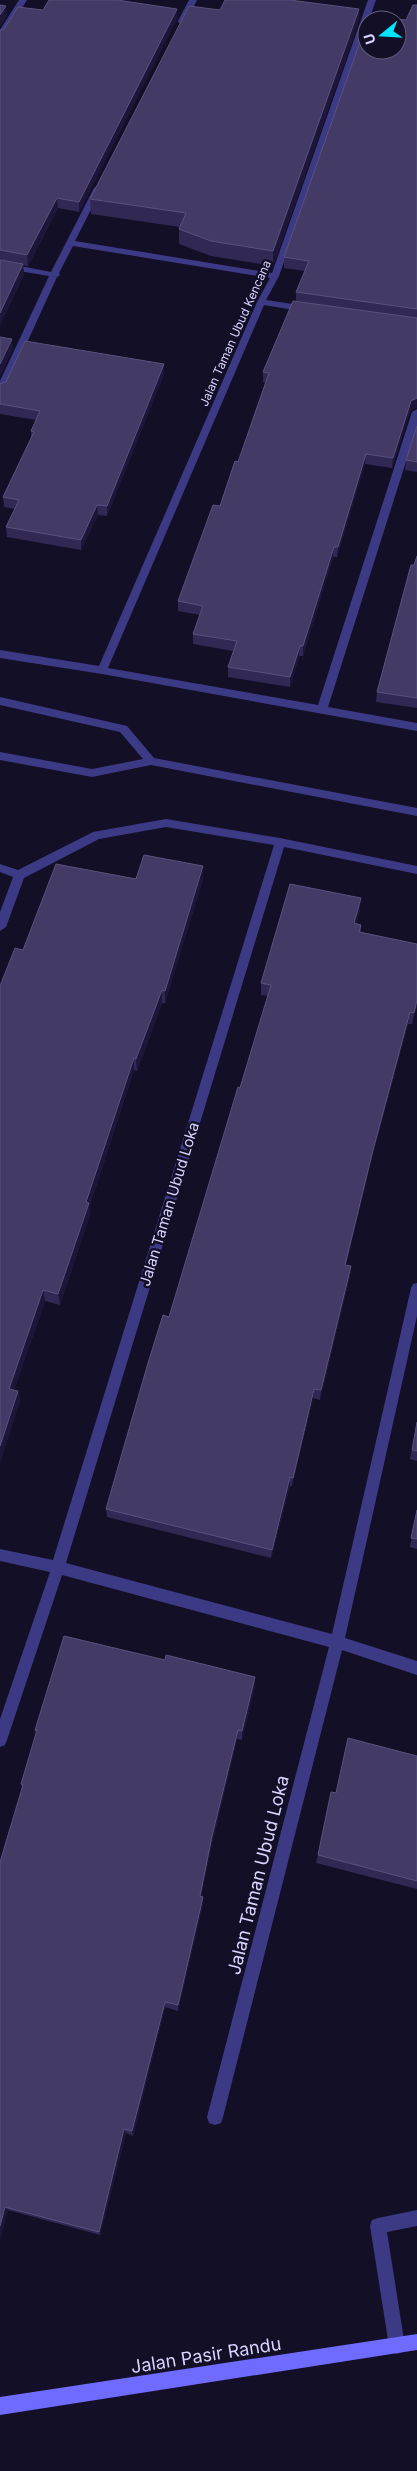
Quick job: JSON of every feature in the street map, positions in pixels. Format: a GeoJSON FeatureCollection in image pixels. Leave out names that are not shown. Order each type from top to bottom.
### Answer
{"type":"FeatureCollection","features":[{"type":"Feature","properties":{"kind":"main road","name":"Jalan Pasir Randu"},"geometry":{"type":"LineString","coordinates":[[0,2406],[417,2342]]}},
{"type":"Feature","properties":{"kind":"street"},"geometry":{"type":"LineString","coordinates":[[0,36],[23,0]]}},
{"type":"Feature","properties":{"kind":"street"},"geometry":{"type":"LineString","coordinates":[[180,26],[193,0]]}},
{"type":"Feature","properties":{"kind":"street","name":"Jalan Taman Ubud Kencana"},"geometry":{"type":"LineString","coordinates":[[102,670],[261,302],[275,276],[372,0]]}},
{"type":"Feature","properties":{"kind":"street"},"geometry":{"type":"LineString","coordinates":[[0,391],[37,308],[56,274],[101,182]]}},
{"type":"Feature","properties":{"kind":"street"},"geometry":{"type":"LineString","coordinates":[[70,243],[275,276]]}},
{"type":"Feature","properties":{"kind":"street"},"geometry":{"type":"LineString","coordinates":[[0,265],[56,274]]}},
{"type":"Feature","properties":{"kind":"street"},"geometry":{"type":"LineString","coordinates":[[261,302],[320,310]]}},
{"type":"Feature","properties":{"kind":"street"},"geometry":{"type":"LineString","coordinates":[[322,710],[417,412]]}},
{"type":"Feature","properties":{"kind":"street"},"geometry":{"type":"LineString","coordinates":[[0,654],[102,670],[417,727]]}},
{"type":"Feature","properties":{"kind":"street"},"geometry":{"type":"LineString","coordinates":[[0,701],[123,729],[151,761]]}},
{"type":"Feature","properties":{"kind":"street"},"geometry":{"type":"LineString","coordinates":[[0,756],[92,773],[151,761],[417,812]]}},
{"type":"Feature","properties":{"kind":"street"},"geometry":{"type":"LineString","coordinates":[[0,928],[19,875],[97,835],[166,823],[280,842],[417,870]]}},
{"type":"Feature","properties":{"kind":"street","name":"Jalan Taman Ubud Loka"},"geometry":{"type":"LineString","coordinates":[[0,1740],[58,1567],[280,842]]}},
{"type":"Feature","properties":{"kind":"street"},"geometry":{"type":"LineString","coordinates":[[0,868],[19,875]]}},
{"type":"Feature","properties":{"kind":"street","name":"Jalan Taman Ubud Loka"},"geometry":{"type":"LineString","coordinates":[[215,2117],[337,1642],[417,1288]]}},
{"type":"Feature","properties":{"kind":"street"},"geometry":{"type":"LineString","coordinates":[[0,1554],[58,1567],[337,1642],[417,1668]]}},
{"type":"Feature","properties":{"kind":"street"},"geometry":{"type":"LineString","coordinates":[[397,2346],[378,2226],[417,2218]]}},
{"type":"Feature","properties":{"kind":"building"},"geometry":{"type":"Polygon","coordinates":[[[49,0],[117,0],[177,9],[79,202],[57,198],[27,255],[0,250],[0,30],[4,29],[18,7],[43,10],[49,0]]]}},
{"type":"Feature","properties":{"kind":"building"},"geometry":{"type":"Polygon","coordinates":[[[225,0],[290,0],[359,9],[357,10],[357,15],[273,251],[211,241],[179,229],[186,213],[90,199],[189,6],[220,10],[225,0]]]}},
{"type":"Feature","properties":{"kind":"building"},"geometry":{"type":"Polygon","coordinates":[[[0,5],[6,6],[0,15],[0,5]]]}},
{"type":"Feature","properties":{"kind":"building"},"geometry":{"type":"Polygon","coordinates":[[[413,5],[417,5],[417,309],[296,292],[309,261],[284,257],[357,50],[357,60],[407,60],[407,18],[413,5]]]}},
{"type":"Feature","properties":{"kind":"building"},"geometry":{"type":"Polygon","coordinates":[[[0,260],[23,264],[0,313],[0,260]]]}},
{"type":"Feature","properties":{"kind":"building"},"geometry":{"type":"Polygon","coordinates":[[[293,301],[417,318],[417,398],[411,401],[393,458],[366,454],[338,547],[334,547],[303,646],[300,646],[290,677],[228,667],[237,641],[193,634],[203,606],[178,601],[213,505],[220,506],[235,461],[238,462],[269,373],[263,372],[293,301]]]}},
{"type":"Feature","properties":{"kind":"building"},"geometry":{"type":"Polygon","coordinates":[[[0,337],[12,339],[0,364],[0,337]]]}},
{"type":"Feature","properties":{"kind":"building"},"geometry":{"type":"Polygon","coordinates":[[[25,341],[164,364],[107,506],[97,505],[81,540],[6,527],[19,500],[3,497],[34,432],[31,431],[40,411],[0,404],[0,384],[6,382],[25,341]]]}},
{"type":"Feature","properties":{"kind":"building"},"geometry":{"type":"Polygon","coordinates":[[[417,426],[417,462],[406,460],[417,426]]]}},
{"type":"Feature","properties":{"kind":"building"},"geometry":{"type":"Polygon","coordinates":[[[417,556],[417,698],[377,692],[411,565],[414,565],[417,556]]]}},
{"type":"Feature","properties":{"kind":"building"},"geometry":{"type":"Polygon","coordinates":[[[144,855],[203,866],[165,991],[162,990],[136,1059],[134,1058],[86,1202],[89,1203],[58,1294],[43,1290],[9,1389],[18,1391],[0,1446],[0,986],[15,948],[23,950],[56,864],[136,879],[144,855]]]}},
{"type":"Feature","properties":{"kind":"building"},"geometry":{"type":"Polygon","coordinates":[[[290,884],[361,898],[354,923],[361,925],[359,932],[417,944],[417,1000],[414,1013],[410,1012],[373,1150],[345,1265],[351,1266],[321,1390],[314,1389],[293,1478],[290,1477],[272,1550],[106,1509],[163,1315],[169,1317],[238,1087],[240,1088],[271,985],[261,983],[290,884]]]}},
{"type":"Feature","properties":{"kind":"building"},"geometry":{"type":"Polygon","coordinates":[[[417,1422],[417,1451],[412,1450],[417,1422]]]}},
{"type":"Feature","properties":{"kind":"building"},"geometry":{"type":"Polygon","coordinates":[[[417,1510],[417,1539],[411,1538],[417,1510]]]}},
{"type":"Feature","properties":{"kind":"building"},"geometry":{"type":"Polygon","coordinates":[[[64,1636],[165,1660],[166,1655],[255,1677],[242,1731],[238,1730],[212,1836],[200,1896],[203,1897],[178,2005],[165,2002],[132,2131],[124,2129],[99,2232],[5,2207],[0,2226],[0,1862],[23,1785],[21,1784],[37,1730],[35,1730],[64,1636]]]}},
{"type":"Feature","properties":{"kind":"building"},"geometry":{"type":"Polygon","coordinates":[[[348,1738],[417,1756],[417,1881],[318,1855],[331,1792],[336,1793],[348,1738]]]}}]}
